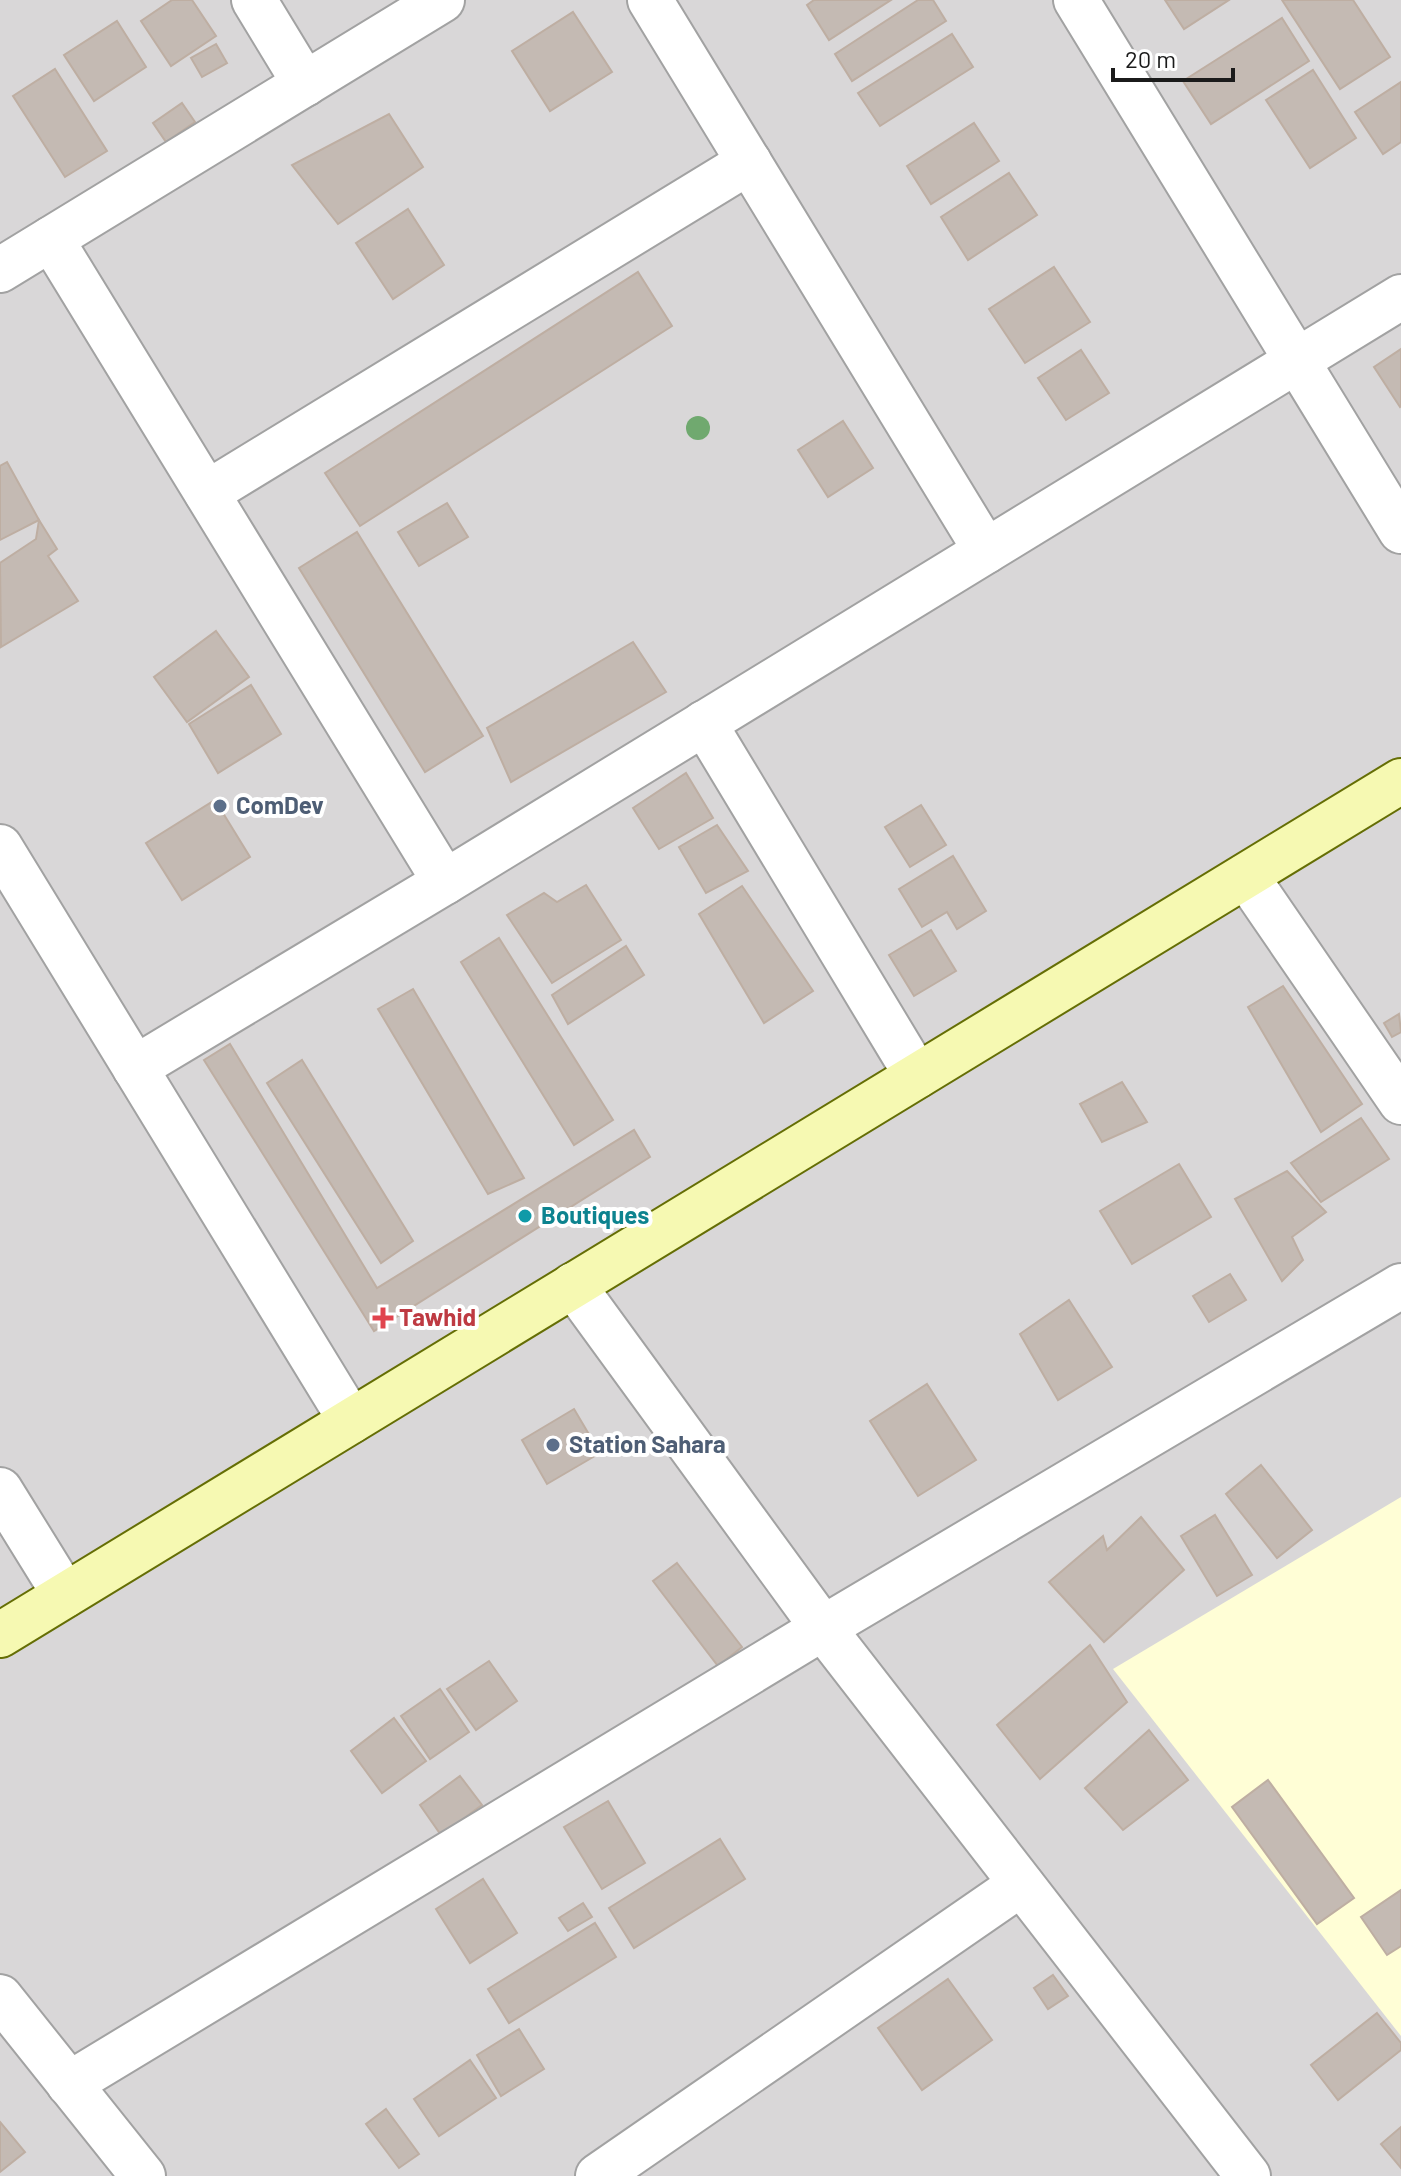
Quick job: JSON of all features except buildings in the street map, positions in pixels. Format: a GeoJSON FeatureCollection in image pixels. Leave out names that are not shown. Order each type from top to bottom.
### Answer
{"type":"FeatureCollection","features":[{"type":"Feature","properties":{"kind":"street"},"geometry":{"type":"LineString","coordinates":[[254,0],[305,84]]}},
{"type":"Feature","properties":{"kind":"street"},"geometry":{"type":"LineString","coordinates":[[0,270],[442,0]]}},
{"type":"Feature","properties":{"kind":"street"},"geometry":{"type":"LineString","coordinates":[[650,0],[986,551]]}},
{"type":"Feature","properties":{"kind":"street"},"geometry":{"type":"LineString","coordinates":[[1076,0],[1401,531]]}},
{"type":"Feature","properties":{"kind":"street"},"geometry":{"type":"LineString","coordinates":[[207,493],[749,162]]}},
{"type":"Feature","properties":{"kind":"street"},"geometry":{"type":"LineString","coordinates":[[51,239],[445,882]]}},
{"type":"Feature","properties":{"kind":"street"},"geometry":{"type":"LineString","coordinates":[[135,1068],[1401,297]]}},
{"type":"Feature","properties":{"kind":"street"},"geometry":{"type":"LineString","coordinates":[[704,723],[917,1076]]}},
{"type":"Feature","properties":{"kind":"street"},"geometry":{"type":"LineString","coordinates":[[0,1635],[1401,781]]}},
{"type":"Feature","properties":{"kind":"street"},"geometry":{"type":"LineString","coordinates":[[0,847],[14,901],[135,1068],[351,1421]]}},
{"type":"Feature","properties":{"kind":"street"},"geometry":{"type":"LineString","coordinates":[[1246,876],[1401,1102]]}},
{"type":"Feature","properties":{"kind":"street"},"geometry":{"type":"LineString","coordinates":[[573,1285],[823,1628],[1021,1884],[1231,2170]]}},
{"type":"Feature","properties":{"kind":"street"},"geometry":{"type":"LineString","coordinates":[[69,2084],[823,1628],[1401,1286]]}},
{"type":"Feature","properties":{"kind":"street"},"geometry":{"type":"LineString","coordinates":[[0,1490],[65,1595]]}},
{"type":"Feature","properties":{"kind":"street"},"geometry":{"type":"LineString","coordinates":[[598,2176],[1021,1884]]}},
{"type":"Feature","properties":{"kind":"street"},"geometry":{"type":"LineString","coordinates":[[0,1997],[143,2176]]}},
{"type":"Feature","properties":{"kind":"shaded area"},"geometry":{"type":"Polygon","coordinates":[[[0,0],[1401,0],[1401,2176],[0,2176],[0,0]]]}},
{"type":"Feature","properties":{"kind":"shaded area"},"geometry":{"type":"Polygon","coordinates":[[[1401,1497],[1401,2036],[1113,1669],[1401,1497]]]}},
{"type":"Feature","properties":{"kind":"place","name":"ComDev"},"geometry":{"type":"Point","coordinates":[220,806]}},
{"type":"Feature","properties":{"kind":"place","name":"Boutiques"},"geometry":{"type":"Point","coordinates":[525,1216]}},
{"type":"Feature","properties":{"kind":"place","name":"Tawhid"},"geometry":{"type":"Point","coordinates":[383,1318]}},
{"type":"Feature","properties":{"kind":"place","name":"Station Sahara"},"geometry":{"type":"Point","coordinates":[553,1445]}}]}
